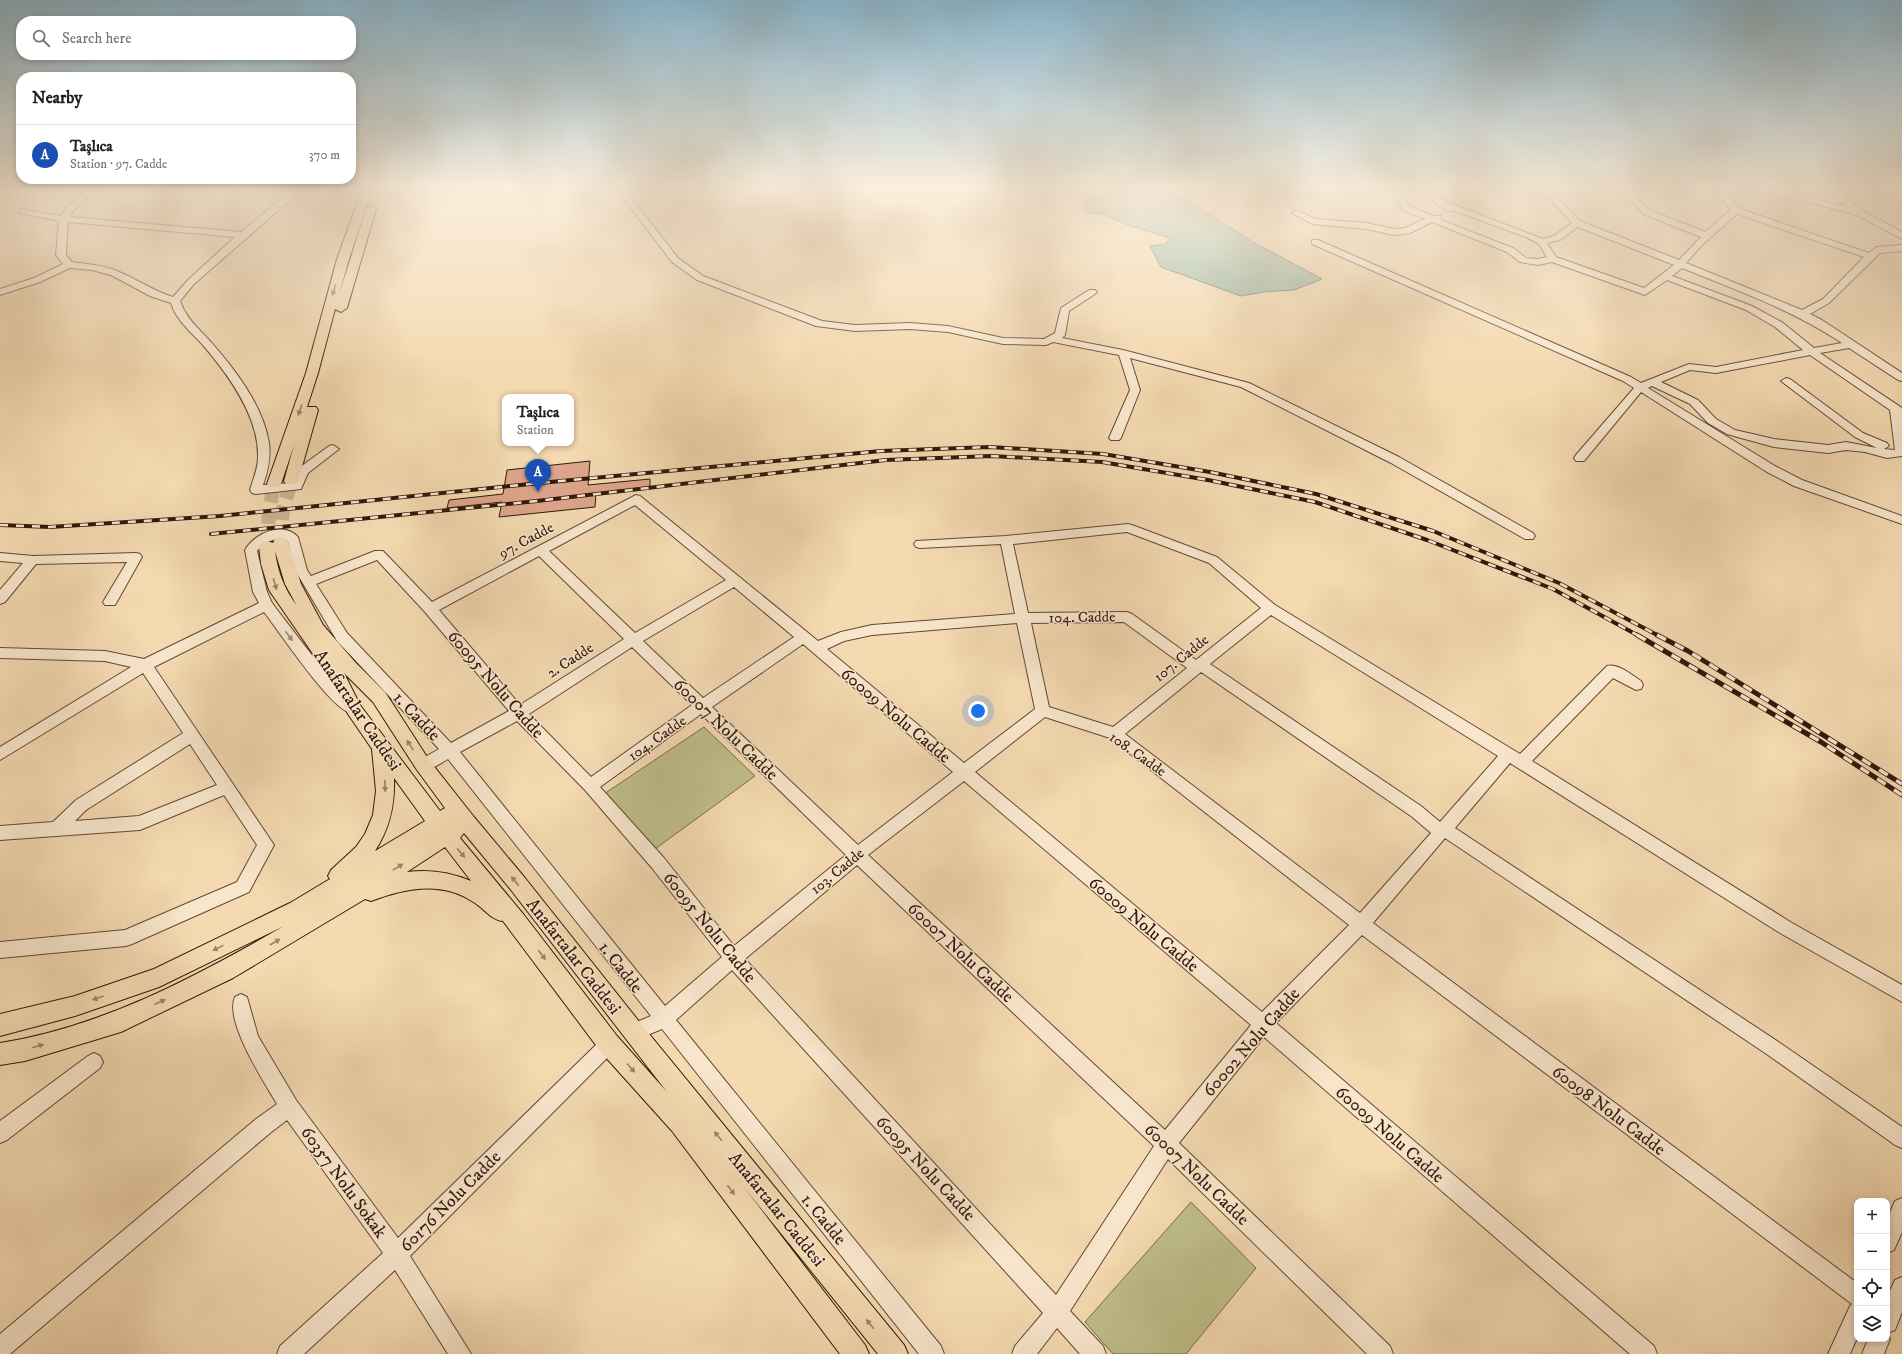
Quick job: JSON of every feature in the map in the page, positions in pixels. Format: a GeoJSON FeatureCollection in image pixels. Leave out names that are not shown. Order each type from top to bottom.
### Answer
{"type":"FeatureCollection","features":[{"type":"Feature","properties":{"kind":"main road"},"geometry":{"type":"LineString","coordinates":[[274,484],[312,373],[346,250]]}},
{"type":"Feature","properties":{"kind":"main road"},"geometry":{"type":"LineString","coordinates":[[291,481],[329,347],[360,250]]}},
{"type":"Feature","properties":{"kind":"main road","name":"Anafartalar Caddesi"},"geometry":{"type":"LineString","coordinates":[[856,1354],[680,1124],[609,1044],[517,922],[442,829],[381,747],[354,709],[338,677],[277,590],[269,564],[274,544],[317,629],[348,667],[379,697],[423,765],[462,817],[518,884],[633,1032],[895,1354]]}},
{"type":"Feature","properties":{"kind":"main road"},"geometry":{"type":"LineString","coordinates":[[316,908],[362,853],[380,823],[385,806],[386,783],[381,747]]}},
{"type":"Feature","properties":{"kind":"main road"},"geometry":{"type":"LineString","coordinates":[[0,1054],[25,1050],[113,1024],[226,971],[316,908],[462,817]]}},
{"type":"Feature","properties":{"kind":"main road"},"geometry":{"type":"LineString","coordinates":[[0,1025],[76,1006],[159,977],[297,910],[316,908],[406,880],[425,878],[470,889],[517,922]]}},
{"type":"Feature","properties":{"kind":"street"},"geometry":{"type":"LineString","coordinates":[[61,250],[61,255],[69,265]]}},
{"type":"Feature","properties":{"kind":"street"},"geometry":{"type":"LineString","coordinates":[[175,301],[191,282],[226,250]]}},
{"type":"Feature","properties":{"kind":"street"},"geometry":{"type":"LineString","coordinates":[[667,250],[675,260],[700,278],[820,324],[855,328],[910,326],[948,329],[1003,341],[1046,342],[1060,335],[1064,310],[1092,292]]}},
{"type":"Feature","properties":{"kind":"street"},"geometry":{"type":"LineString","coordinates":[[1334,250],[1627,379],[1778,473],[1805,485],[1902,520]]}},
{"type":"Feature","properties":{"kind":"street"},"geometry":{"type":"LineString","coordinates":[[1510,250],[1523,260],[1538,262],[1553,259],[1645,292],[1680,265],[1694,250]]}},
{"type":"Feature","properties":{"kind":"street"},"geometry":{"type":"LineString","coordinates":[[1547,250],[1553,259]]}},
{"type":"Feature","properties":{"kind":"street"},"geometry":{"type":"LineString","coordinates":[[1644,250],[1803,314],[1852,344],[1902,378]]}},
{"type":"Feature","properties":{"kind":"street"},"geometry":{"type":"LineString","coordinates":[[1853,250],[1870,256]]}},
{"type":"Feature","properties":{"kind":"street"},"geometry":{"type":"LineString","coordinates":[[1803,314],[1826,301],[1877,250]]}},
{"type":"Feature","properties":{"kind":"street"},"geometry":{"type":"LineString","coordinates":[[0,292],[37,280],[69,265],[93,267],[114,273],[153,294],[175,301]]}},
{"type":"Feature","properties":{"kind":"street"},"geometry":{"type":"LineString","coordinates":[[1664,276],[1749,308],[1779,325],[1812,352],[1898,411],[1902,454]]}},
{"type":"Feature","properties":{"kind":"street"},"geometry":{"type":"LineString","coordinates":[[175,301],[177,310],[213,351],[249,404],[262,434],[264,457],[256,490],[297,486],[303,471],[333,449]]}},
{"type":"Feature","properties":{"kind":"street"},"geometry":{"type":"LineString","coordinates":[[1804,327],[1822,325]]}},
{"type":"Feature","properties":{"kind":"street"},"geometry":{"type":"LineString","coordinates":[[1051,339],[1123,353],[1245,385],[1395,460],[1529,536]]}},
{"type":"Feature","properties":{"kind":"street"},"geometry":{"type":"LineString","coordinates":[[1580,458],[1640,387],[1689,367],[1716,370],[1852,344]]}},
{"type":"Feature","properties":{"kind":"street"},"geometry":{"type":"LineString","coordinates":[[1115,438],[1135,390],[1123,353]]}},
{"type":"Feature","properties":{"kind":"street"},"geometry":{"type":"LineString","coordinates":[[1786,381],[1859,435],[1902,454]]}},
{"type":"Feature","properties":{"kind":"street"},"geometry":{"type":"LineString","coordinates":[[1653,382],[1694,402],[1712,421],[1731,432],[1774,443],[1828,449],[1846,446],[1865,448],[1887,454],[1902,454]]}},
{"type":"Feature","properties":{"kind":"street","name":"97. Cadde"},"geometry":{"type":"LineString","coordinates":[[430,609],[636,499]]}},
{"type":"Feature","properties":{"kind":"street","name":"60009 Nolu Cadde"},"geometry":{"type":"LineString","coordinates":[[636,499],[734,581],[817,647],[963,772],[1263,1024],[1646,1354]]}},
{"type":"Feature","properties":{"kind":"street"},"geometry":{"type":"LineString","coordinates":[[920,544],[1006,540],[1128,528],[1213,560],[1270,608],[1515,758],[1786,928],[1902,994]]}},
{"type":"Feature","properties":{"kind":"street","name":"1. Cadde"},"geometry":{"type":"LineString","coordinates":[[266,605],[260,592],[251,550],[260,540],[274,535],[285,534],[294,540],[301,570],[342,637],[450,751],[933,1354]]}},
{"type":"Feature","properties":{"kind":"street"},"geometry":{"type":"LineString","coordinates":[[1006,540],[1043,711]]}},
{"type":"Feature","properties":{"kind":"street","name":"60007 Nolu Cadde"},"geometry":{"type":"LineString","coordinates":[[540,550],[856,855],[1166,1144],[1382,1354]]}},
{"type":"Feature","properties":{"kind":"street","name":"60095 Nolu Cadde"},"geometry":{"type":"LineString","coordinates":[[308,582],[379,554],[430,609],[519,713],[590,786],[658,863],[733,958],[1095,1354]]}},
{"type":"Feature","properties":{"kind":"street"},"geometry":{"type":"LineString","coordinates":[[0,557],[33,560],[136,557],[110,602]]}},
{"type":"Feature","properties":{"kind":"street"},"geometry":{"type":"LineString","coordinates":[[0,599],[33,560]]}},
{"type":"Feature","properties":{"kind":"street","name":"2. Cadde"},"geometry":{"type":"LineString","coordinates":[[423,765],[519,713],[633,640],[734,581]]}},
{"type":"Feature","properties":{"kind":"street"},"geometry":{"type":"LineString","coordinates":[[4,749],[145,665],[266,605],[331,689],[354,709]]}},
{"type":"Feature","properties":{"kind":"street","name":"107. Cadde"},"geometry":{"type":"LineString","coordinates":[[1115,734],[1270,608]]}},
{"type":"Feature","properties":{"kind":"street","name":"104. Cadde"},"geometry":{"type":"LineString","coordinates":[[817,647],[841,637],[872,630],[1023,618],[1127,617],[1443,830],[1774,1049],[1902,1138]]}},
{"type":"Feature","properties":{"kind":"street","name":"104. Cadde"},"geometry":{"type":"LineString","coordinates":[[590,786],[702,706],[804,637]]}},
{"type":"Feature","properties":{"kind":"street"},"geometry":{"type":"LineString","coordinates":[[0,653],[105,656],[145,665],[266,845],[243,887],[126,938],[0,950]]}},
{"type":"Feature","properties":{"kind":"street","name":"60002 Nolu Cadde"},"geometry":{"type":"LineString","coordinates":[[1023,1354],[1057,1312],[1166,1144],[1263,1024],[1361,924],[1443,830],[1515,758],[1612,670],[1636,685]]}},
{"type":"Feature","properties":{"kind":"street","name":"108. Cadde"},"geometry":{"type":"LineString","coordinates":[[1043,711],[1115,734],[1361,924]]}},
{"type":"Feature","properties":{"kind":"street","name":"103. Cadde"},"geometry":{"type":"LineString","coordinates":[[633,1032],[664,1020],[733,958],[856,855],[1043,711]]}},
{"type":"Feature","properties":{"kind":"street"},"geometry":{"type":"LineString","coordinates":[[57,829],[81,805],[192,735]]}},
{"type":"Feature","properties":{"kind":"street"},"geometry":{"type":"LineString","coordinates":[[0,833],[140,823],[228,788]]}},
{"type":"Feature","properties":{"kind":"street","name":"60098 Nolu Cadde"},"geometry":{"type":"LineString","coordinates":[[1361,924],[1854,1294]]}},
{"type":"Feature","properties":{"kind":"street","name":"60357 Nolu Sokak"},"geometry":{"type":"LineString","coordinates":[[241,1003],[250,1039],[289,1107],[397,1254],[460,1354]]}},
{"type":"Feature","properties":{"kind":"street","name":"60176 Nolu Cadde"},"geometry":{"type":"LineString","coordinates":[[288,1354],[397,1254],[609,1044]]}},
{"type":"Feature","properties":{"kind":"street"},"geometry":{"type":"LineString","coordinates":[[0,1133],[94,1062]]}},
{"type":"Feature","properties":{"kind":"street"},"geometry":{"type":"LineString","coordinates":[[0,1348],[263,1126],[289,1107]]}},
{"type":"Feature","properties":{"kind":"street"},"geometry":{"type":"LineString","coordinates":[[1890,1236],[1902,1208]]}},
{"type":"Feature","properties":{"kind":"street"},"geometry":{"type":"LineString","coordinates":[[1890,1315],[1902,1287]]}},
{"type":"Feature","properties":{"kind":"street"},"geometry":{"type":"LineString","coordinates":[[1839,1354],[1854,1320]]}},
{"type":"Feature","properties":{"kind":"street"},"geometry":{"type":"LineString","coordinates":[[1873,1354],[1878,1342]]}},
{"type":"Feature","properties":{"kind":"shaded area"},"geometry":{"type":"Polygon","coordinates":[[[1152,250],[1268,250],[1322,279],[1294,290],[1263,292],[1241,296],[1161,267],[1152,250]]]}},
{"type":"Feature","properties":{"kind":"shaded area"},"geometry":{"type":"Polygon","coordinates":[[[704,727],[755,776],[655,849],[604,794],[704,727]]]}},
{"type":"Feature","properties":{"kind":"shaded area"},"geometry":{"type":"Polygon","coordinates":[[[1191,1202],[1256,1268],[1186,1354],[1113,1354],[1085,1322],[1191,1202]]]}},
{"type":"Feature","properties":{"kind":"building"},"geometry":{"type":"Polygon","coordinates":[[[590,461],[588,485],[650,479],[650,488],[596,493],[595,507],[499,517],[502,502],[447,508],[449,500],[503,494],[507,470],[590,461]]]}},
{"type":"Feature","properties":{"kind":"tunnel"},"geometry":{"type":"LineString","coordinates":[[280,542],[283,510],[291,481]]}},
{"type":"Feature","properties":{"kind":"tunnel"},"geometry":{"type":"LineString","coordinates":[[267,546],[269,512],[274,484]]}},
{"type":"Feature","properties":{"kind":"railway"},"geometry":{"type":"LineString","coordinates":[[0,525],[50,527],[220,516],[540,483],[881,451],[990,447],[1103,454],[1210,472],[1316,494],[1433,531],[1559,583],[1659,636]]}},
{"type":"Feature","properties":{"kind":"railway"},"geometry":{"type":"LineString","coordinates":[[211,534],[537,501],[886,460],[991,456],[1102,462],[1208,480],[1315,502],[1427,540],[1553,589],[1639,636]]}},
{"type":"Feature","properties":{"kind":"railway"},"geometry":{"type":"LineString","coordinates":[[1637,635],[1821,742],[1902,795]]}},
{"type":"Feature","properties":{"kind":"railway"},"geometry":{"type":"LineString","coordinates":[[1657,635],[1688,651],[1902,784]]}},
{"type":"Feature","properties":{"kind":"place","name":"Taşlıca"},"geometry":{"type":"Point","coordinates":[538,492]}}]}
